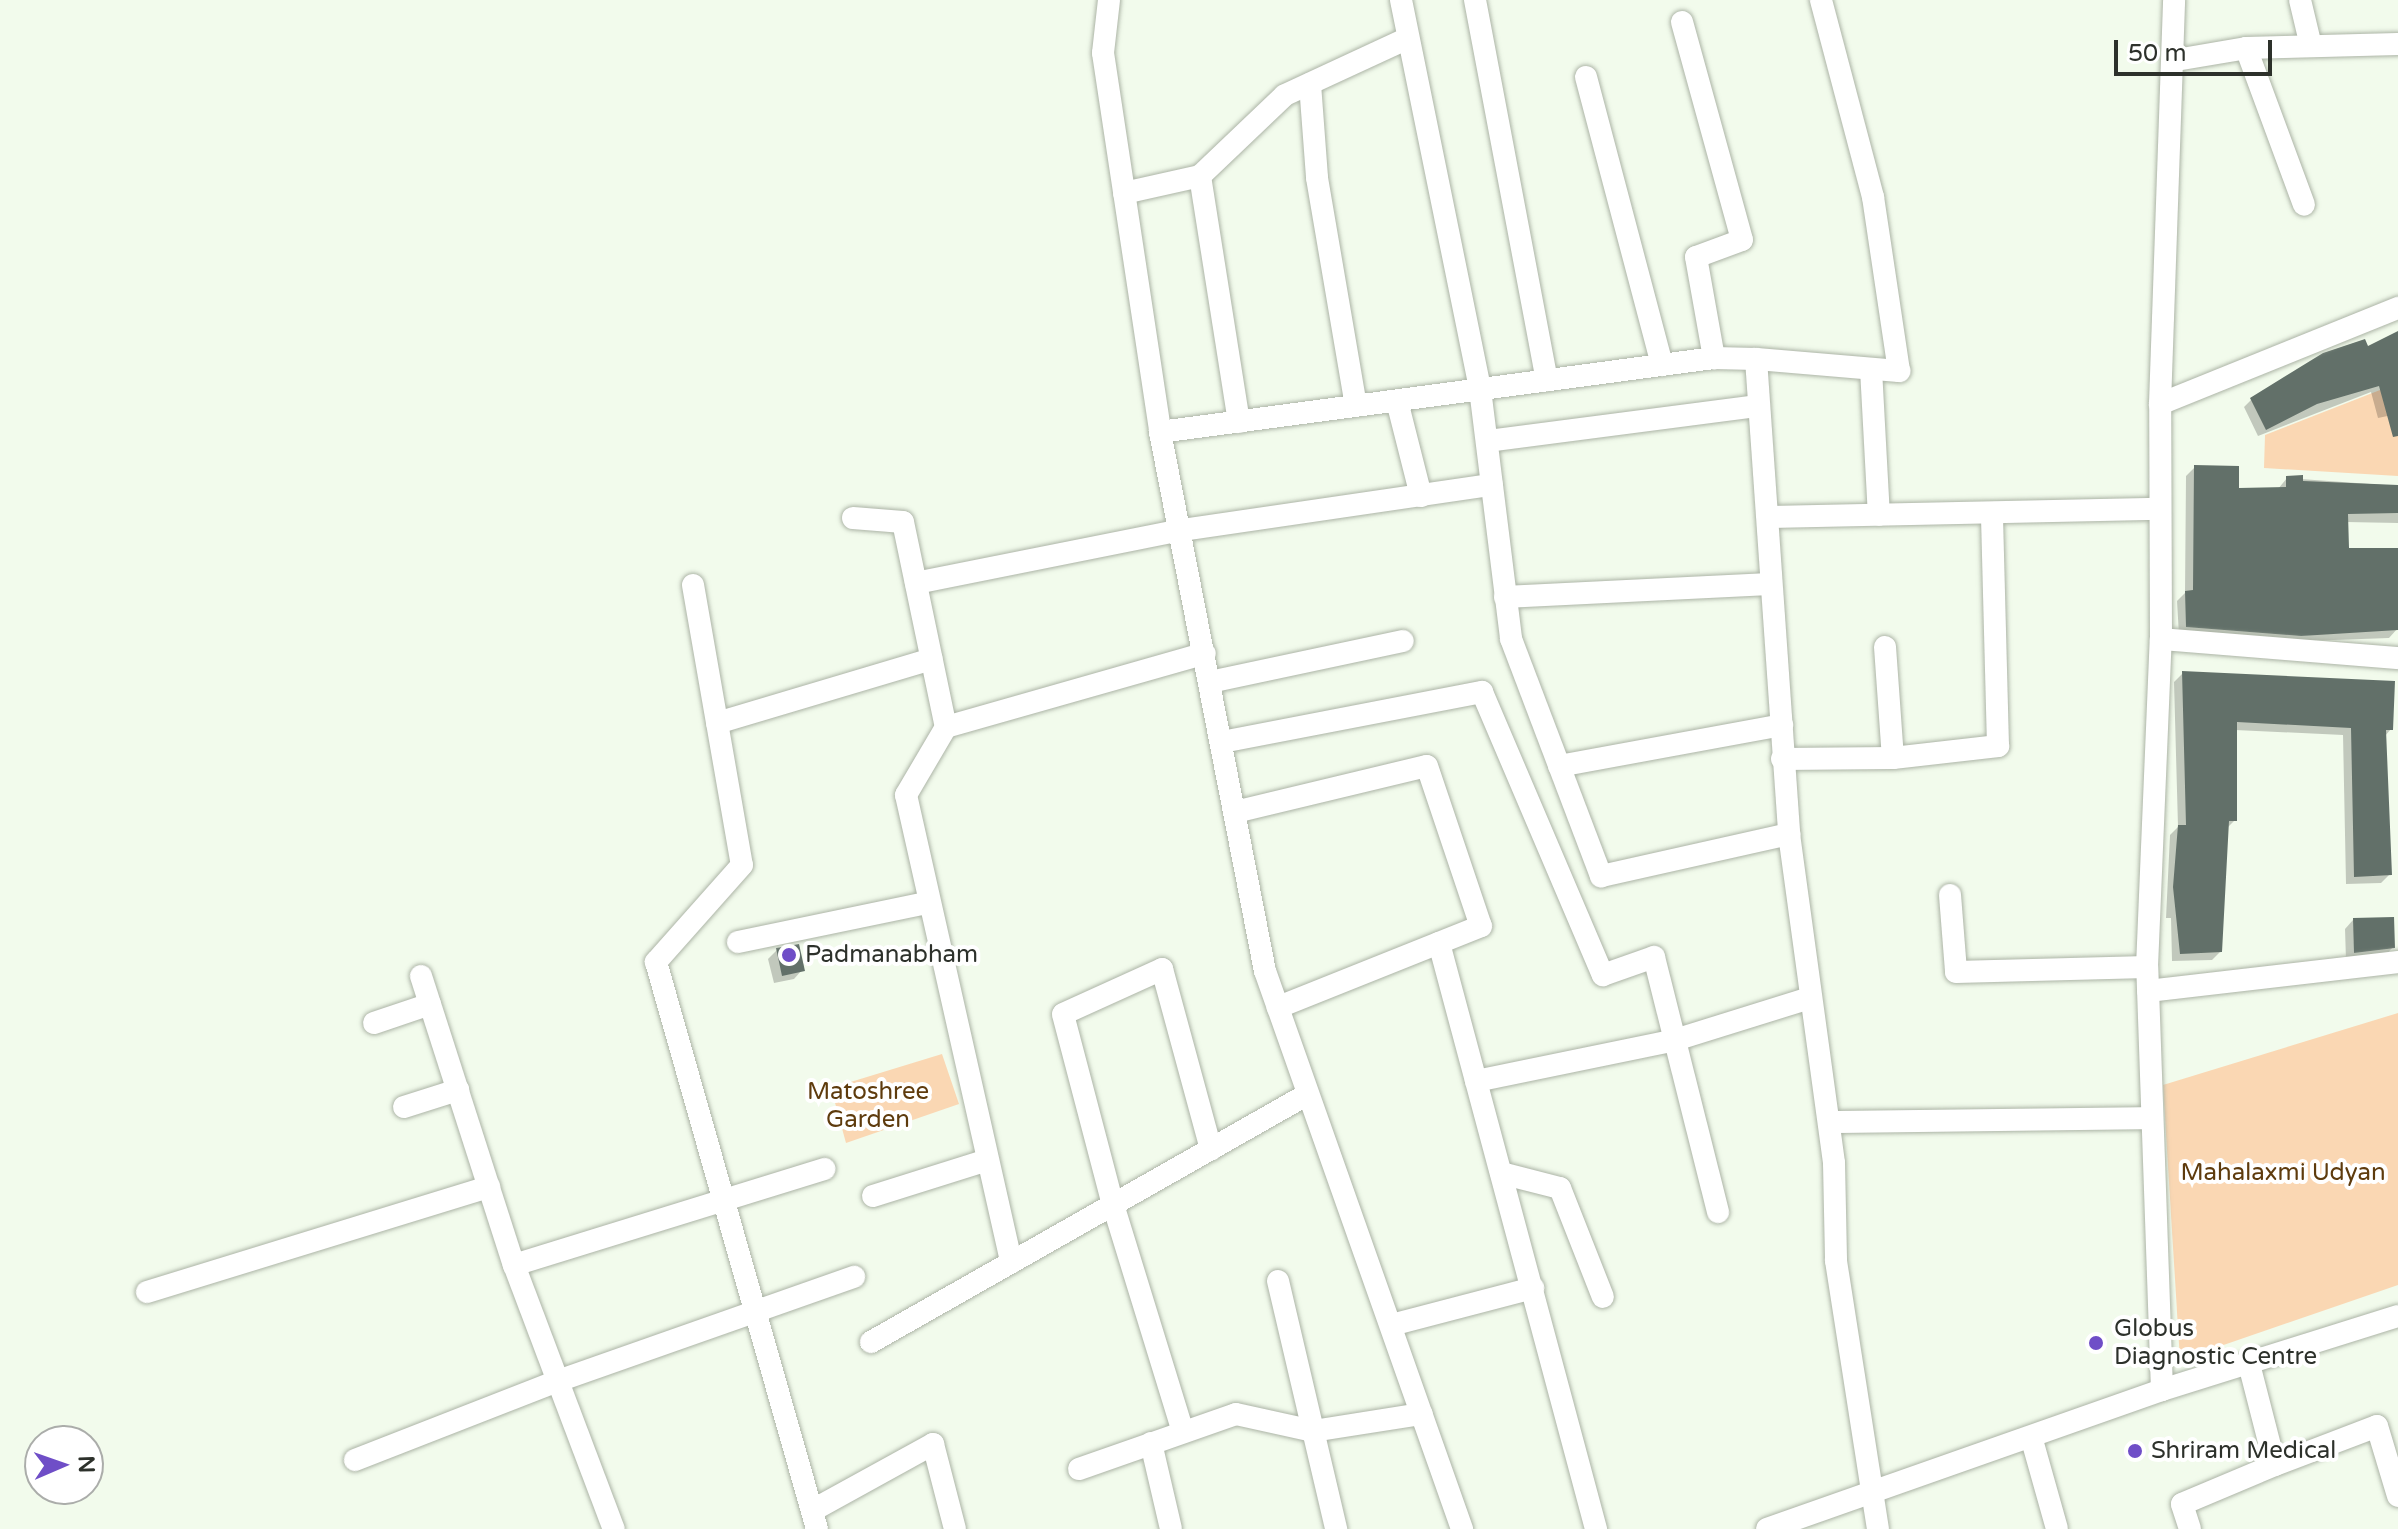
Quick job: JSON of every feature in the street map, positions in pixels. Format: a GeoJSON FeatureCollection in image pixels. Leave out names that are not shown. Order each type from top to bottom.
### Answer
{"type":"FeatureCollection","features":[{"type":"Feature","properties":{"kind":"street"},"geometry":{"type":"LineString","coordinates":[[1109,0],[1103,53],[1160,432],[1182,530],[1265,971],[1462,1529]]}},
{"type":"Feature","properties":{"kind":"street"},"geometry":{"type":"LineString","coordinates":[[1401,0],[1406,39],[1480,389],[1511,639],[1601,876],[1789,834]]}},
{"type":"Feature","properties":{"kind":"street"},"geometry":{"type":"LineString","coordinates":[[1475,0],[1547,380]]}},
{"type":"Feature","properties":{"kind":"street"},"geometry":{"type":"LineString","coordinates":[[1160,432],[1714,358],[1899,371],[1873,197],[1821,0]]}},
{"type":"Feature","properties":{"kind":"street"},"geometry":{"type":"LineString","coordinates":[[2162,1390],[2149,1118],[2147,967],[2161,639],[2160,404],[2176,60],[2174,0]]}},
{"type":"Feature","properties":{"kind":"street"},"geometry":{"type":"LineString","coordinates":[[2300,0],[2311,46]]}},
{"type":"Feature","properties":{"kind":"street"},"geometry":{"type":"LineString","coordinates":[[1682,22],[1742,240],[1696,257],[1714,358]]}},
{"type":"Feature","properties":{"kind":"street"},"geometry":{"type":"LineString","coordinates":[[1124,193],[1200,176],[1285,95],[1406,39]]}},
{"type":"Feature","properties":{"kind":"street"},"geometry":{"type":"LineString","coordinates":[[2176,60],[2246,48],[2398,44]]}},
{"type":"Feature","properties":{"kind":"street"},"geometry":{"type":"LineString","coordinates":[[2246,48],[2304,205]]}},
{"type":"Feature","properties":{"kind":"street"},"geometry":{"type":"LineString","coordinates":[[1586,77],[1662,365]]}},
{"type":"Feature","properties":{"kind":"street"},"geometry":{"type":"LineString","coordinates":[[1310,84],[1317,178],[1356,406]]}},
{"type":"Feature","properties":{"kind":"street"},"geometry":{"type":"LineString","coordinates":[[1200,176],[1239,422]]}},
{"type":"Feature","properties":{"kind":"street"},"geometry":{"type":"LineString","coordinates":[[2160,404],[2398,308]]}},
{"type":"Feature","properties":{"kind":"street"},"geometry":{"type":"LineString","coordinates":[[1756,359],[1757,406],[1769,517],[1769,584],[1789,834],[1829,1122],[1836,1261],[1878,1529]]}},
{"type":"Feature","properties":{"kind":"street"},"geometry":{"type":"LineString","coordinates":[[1871,369],[1879,515]]}},
{"type":"Feature","properties":{"kind":"street"},"geometry":{"type":"LineString","coordinates":[[1397,401],[1421,496]]}},
{"type":"Feature","properties":{"kind":"street"},"geometry":{"type":"LineString","coordinates":[[1488,441],[1757,406]]}},
{"type":"Feature","properties":{"kind":"street"},"geometry":{"type":"LineString","coordinates":[[916,583],[1182,530],[1492,485]]}},
{"type":"Feature","properties":{"kind":"street"},"geometry":{"type":"LineString","coordinates":[[1769,517],[2160,509]]}},
{"type":"Feature","properties":{"kind":"street"},"geometry":{"type":"LineString","coordinates":[[1782,759],[1893,758],[1998,746],[1992,513]]}},
{"type":"Feature","properties":{"kind":"street"},"geometry":{"type":"LineString","coordinates":[[853,518],[903,522],[916,583],[946,727],[906,795],[927,903],[1011,1262]]}},
{"type":"Feature","properties":{"kind":"street"},"geometry":{"type":"LineString","coordinates":[[1505,597],[1769,584]]}},
{"type":"Feature","properties":{"kind":"street"},"geometry":{"type":"LineString","coordinates":[[693,585],[742,865],[656,962],[816,1519],[933,1444],[955,1529]]}},
{"type":"Feature","properties":{"kind":"street"},"geometry":{"type":"LineString","coordinates":[[2161,639],[2398,658]]}},
{"type":"Feature","properties":{"kind":"street"},"geometry":{"type":"LineString","coordinates":[[1210,682],[1403,641]]}},
{"type":"Feature","properties":{"kind":"street"},"geometry":{"type":"LineString","coordinates":[[1885,647],[1893,758]]}},
{"type":"Feature","properties":{"kind":"street"},"geometry":{"type":"LineString","coordinates":[[946,727],[1205,653]]}},
{"type":"Feature","properties":{"kind":"street"},"geometry":{"type":"LineString","coordinates":[[717,723],[932,659]]}},
{"type":"Feature","properties":{"kind":"street"},"geometry":{"type":"LineString","coordinates":[[1222,742],[1482,692],[1603,975],[1654,957],[1718,1212]]}},
{"type":"Feature","properties":{"kind":"street"},"geometry":{"type":"LineString","coordinates":[[1559,766],[1782,725]]}},
{"type":"Feature","properties":{"kind":"street"},"geometry":{"type":"LineString","coordinates":[[1235,812],[1427,766],[1481,926],[1278,1007]]}},
{"type":"Feature","properties":{"kind":"street"},"geometry":{"type":"LineString","coordinates":[[1950,895],[1956,972],[2147,967]]}},
{"type":"Feature","properties":{"kind":"street"},"geometry":{"type":"LineString","coordinates":[[738,942],[927,903]]}},
{"type":"Feature","properties":{"kind":"street"},"geometry":{"type":"LineString","coordinates":[[1439,943],[1596,1529]]}},
{"type":"Feature","properties":{"kind":"street"},"geometry":{"type":"LineString","coordinates":[[2148,991],[2398,962]]}},
{"type":"Feature","properties":{"kind":"street"},"geometry":{"type":"LineString","coordinates":[[1183,1432],[1113,1205],[1063,1014],[1162,969],[1211,1149]]}},
{"type":"Feature","properties":{"kind":"street"},"geometry":{"type":"LineString","coordinates":[[421,976],[514,1265],[614,1529]]}},
{"type":"Feature","properties":{"kind":"street"},"geometry":{"type":"LineString","coordinates":[[1476,1081],[1675,1040],[1810,998]]}},
{"type":"Feature","properties":{"kind":"street"},"geometry":{"type":"LineString","coordinates":[[374,1023],[430,1004]]}},
{"type":"Feature","properties":{"kind":"street"},"geometry":{"type":"LineString","coordinates":[[404,1107],[458,1090]]}},
{"type":"Feature","properties":{"kind":"street"},"geometry":{"type":"LineString","coordinates":[[871,1342],[1308,1094]]}},
{"type":"Feature","properties":{"kind":"street"},"geometry":{"type":"LineString","coordinates":[[1829,1122],[2149,1118]]}},
{"type":"Feature","properties":{"kind":"street"},"geometry":{"type":"LineString","coordinates":[[873,1196],[987,1160]]}},
{"type":"Feature","properties":{"kind":"street"},"geometry":{"type":"LineString","coordinates":[[514,1265],[825,1169]]}},
{"type":"Feature","properties":{"kind":"street"},"geometry":{"type":"LineString","coordinates":[[1501,1173],[1560,1188],[1603,1297]]}},
{"type":"Feature","properties":{"kind":"street"},"geometry":{"type":"LineString","coordinates":[[147,1292],[489,1187]]}},
{"type":"Feature","properties":{"kind":"street"},"geometry":{"type":"LineString","coordinates":[[355,1460],[558,1381],[854,1277]]}},
{"type":"Feature","properties":{"kind":"street"},"geometry":{"type":"LineString","coordinates":[[1278,1281],[1336,1529]]}},
{"type":"Feature","properties":{"kind":"street"},"geometry":{"type":"LineString","coordinates":[[1391,1325],[1533,1288]]}},
{"type":"Feature","properties":{"kind":"street"},"geometry":{"type":"LineString","coordinates":[[1767,1529],[1872,1489],[2032,1440],[2162,1390],[2398,1316]]}},
{"type":"Feature","properties":{"kind":"street"},"geometry":{"type":"LineString","coordinates":[[2249,1364],[2275,1465]]}},
{"type":"Feature","properties":{"kind":"street"},"geometry":{"type":"LineString","coordinates":[[1079,1469],[1236,1414],[1313,1431],[1422,1414]]}},
{"type":"Feature","properties":{"kind":"street"},"geometry":{"type":"LineString","coordinates":[[2190,1529],[2182,1504],[2377,1426],[2398,1496]]}},
{"type":"Feature","properties":{"kind":"street"},"geometry":{"type":"LineString","coordinates":[[2032,1440],[2057,1529]]}},
{"type":"Feature","properties":{"kind":"street"},"geometry":{"type":"LineString","coordinates":[[1151,1443],[1171,1529]]}},
{"type":"Feature","properties":{"kind":"green space"},"geometry":{"type":"Polygon","coordinates":[[[2398,383],[2398,476],[2264,468],[2265,435],[2398,383]]]}},
{"type":"Feature","properties":{"kind":"green space","name":"Mahalaxmi Udyan"},"geometry":{"type":"Polygon","coordinates":[[[2398,1013],[2398,1285],[2180,1360],[2163,1085],[2398,1013]]]}},
{"type":"Feature","properties":{"kind":"green space","name":"Matoshree Garden"},"geometry":{"type":"Polygon","coordinates":[[[942,1054],[959,1104],[846,1143],[831,1088],[942,1054]]]}},
{"type":"Feature","properties":{"kind":"building"},"geometry":{"type":"Polygon","coordinates":[[[2398,331],[2398,436],[2393,437],[2379,386],[2317,404],[2266,430],[2250,398],[2323,353],[2365,339],[2368,346],[2398,331]]]}},
{"type":"Feature","properties":{"kind":"building"},"geometry":{"type":"Polygon","coordinates":[[[2194,465],[2239,466],[2239,488],[2286,487],[2286,476],[2303,475],[2303,481],[2398,485],[2398,513],[2348,514],[2349,548],[2398,548],[2398,630],[2301,636],[2186,627],[2185,591],[2193,590],[2194,465]]]}},
{"type":"Feature","properties":{"kind":"building"},"geometry":{"type":"Polygon","coordinates":[[[2182,671],[2395,681],[2393,730],[2386,730],[2392,875],[2354,877],[2351,728],[2237,722],[2237,821],[2229,821],[2222,952],[2180,954],[2173,887],[2178,825],[2186,825],[2182,671]]]}},
{"type":"Feature","properties":{"kind":"building"},"geometry":{"type":"Polygon","coordinates":[[[2394,917],[2395,948],[2354,953],[2353,918],[2394,917]]]}},
{"type":"Feature","properties":{"kind":"building","name":"Padmanabham"},"geometry":{"type":"Polygon","coordinates":[[[799,944],[805,971],[782,976],[776,948],[799,944]]]}},
{"type":"Feature","properties":{"kind":"place","name":"Padmanabham"},"geometry":{"type":"Point","coordinates":[789,955]}},
{"type":"Feature","properties":{"kind":"place","name":"Globus Diagnostic Centre"},"geometry":{"type":"Point","coordinates":[2096,1343]}},
{"type":"Feature","properties":{"kind":"place","name":"Shriram Medical"},"geometry":{"type":"Point","coordinates":[2135,1451]}}]}
